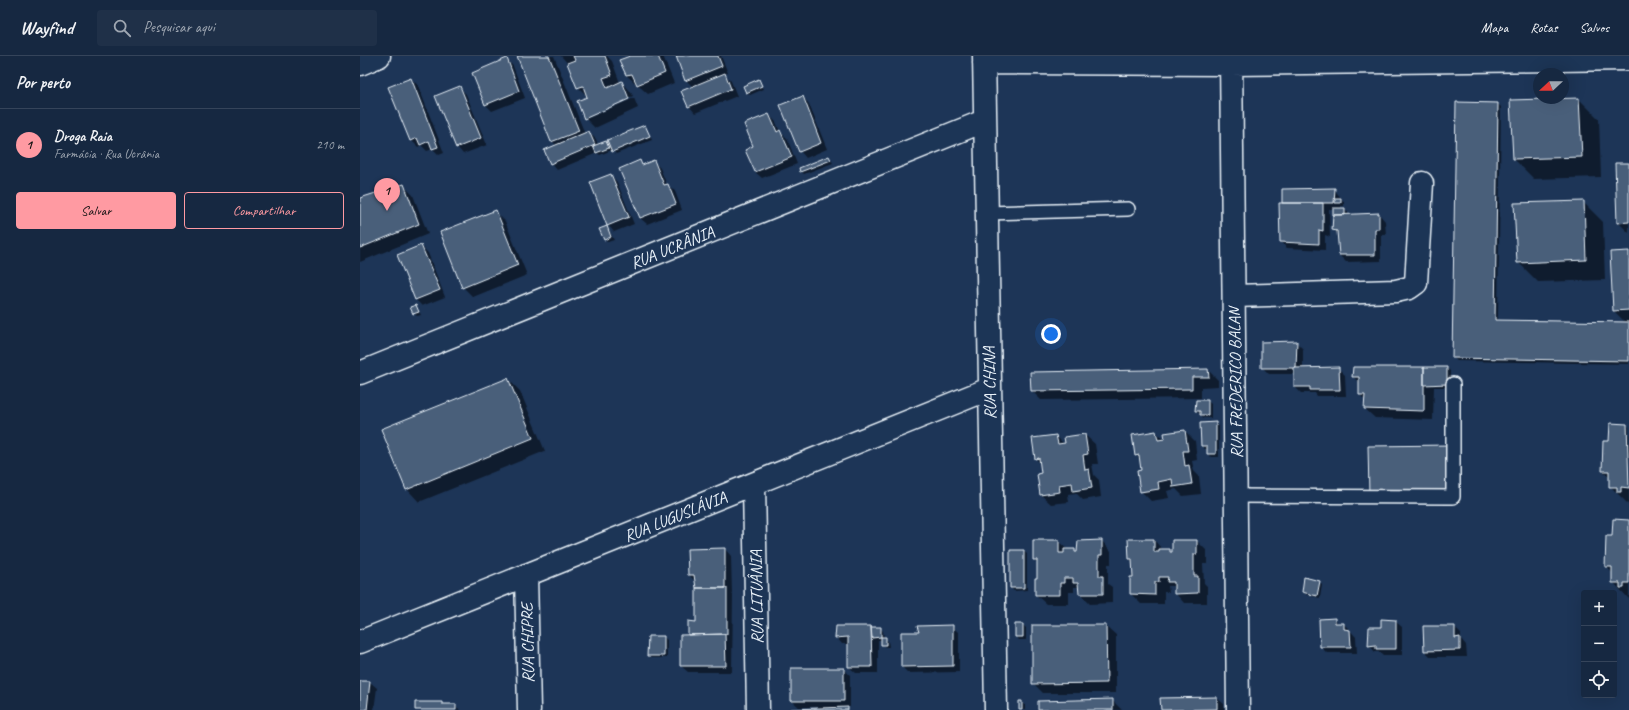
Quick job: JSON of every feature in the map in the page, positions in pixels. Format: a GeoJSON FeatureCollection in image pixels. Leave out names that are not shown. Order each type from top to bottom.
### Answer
{"type":"FeatureCollection","features":[{"type":"Feature","properties":{"kind":"street"},"geometry":{"type":"LineString","coordinates":[[360,64],[378,56]]}},
{"type":"Feature","properties":{"kind":"street"},"geometry":{"type":"LineString","coordinates":[[984,59],[1629,59]]}},
{"type":"Feature","properties":{"kind":"street","name":"RUA CHINA"},"geometry":{"type":"LineString","coordinates":[[984,59],[996,710]]}},
{"type":"Feature","properties":{"kind":"street","name":"RUA FREDERICO BALAN"},"geometry":{"type":"LineString","coordinates":[[1231,60],[1238,710]]}},
{"type":"Feature","properties":{"kind":"street","name":"RUA UCRÂNIA"},"geometry":{"type":"LineString","coordinates":[[360,373],[984,122]]}},
{"type":"Feature","properties":{"kind":"street"},"geometry":{"type":"LineString","coordinates":[[1234,296],[1396,291],[1409,288],[1416,283],[1422,183]]}},
{"type":"Feature","properties":{"kind":"street","name":"RUA LUGUSLÁVIA"},"geometry":{"type":"LineString","coordinates":[[360,642],[989,389]]}},
{"type":"Feature","properties":{"kind":"street","name":"RUA LITUÂNIA"},"geometry":{"type":"LineString","coordinates":[[754,484],[758,710]]}},
{"type":"Feature","properties":{"kind":"street","name":"RUA CHIPRE"},"geometry":{"type":"LineString","coordinates":[[526,575],[529,710]]}},
{"type":"Feature","properties":{"kind":"lane"},"geometry":{"type":"LineString","coordinates":[[987,214],[1128,209]]}},
{"type":"Feature","properties":{"kind":"lane"},"geometry":{"type":"LineString","coordinates":[[1236,496],[1453,496],[1453,384]]}},
{"type":"Feature","properties":{"kind":"building"},"geometry":{"type":"Polygon","coordinates":[[[517,56],[549,56],[579,131],[551,142],[517,56]]]}},
{"type":"Feature","properties":{"kind":"building"},"geometry":{"type":"Polygon","coordinates":[[[573,56],[605,56],[612,75],[603,78],[607,88],[622,81],[629,99],[584,119],[577,101],[587,97],[583,86],[577,88],[567,63],[575,60],[573,56]]]}},
{"type":"Feature","properties":{"kind":"building"},"geometry":{"type":"Polygon","coordinates":[[[630,56],[658,56],[665,73],[637,85],[632,74],[626,75],[619,60],[630,56]]]}},
{"type":"Feature","properties":{"kind":"building"},"geometry":{"type":"Polygon","coordinates":[[[676,56],[718,56],[722,66],[685,81],[676,56]]]}},
{"type":"Feature","properties":{"kind":"building"},"geometry":{"type":"Polygon","coordinates":[[[507,58],[519,91],[485,105],[472,73],[507,58]]]}},
{"type":"Feature","properties":{"kind":"building"},"geometry":{"type":"Polygon","coordinates":[[[725,73],[731,89],[688,107],[681,91],[725,73]]]}},
{"type":"Feature","properties":{"kind":"building"},"geometry":{"type":"Polygon","coordinates":[[[411,78],[438,147],[432,149],[429,141],[420,145],[417,138],[410,141],[388,87],[411,78]]]}},
{"type":"Feature","properties":{"kind":"building"},"geometry":{"type":"Polygon","coordinates":[[[759,79],[762,86],[746,93],[743,86],[759,79]]]}},
{"type":"Feature","properties":{"kind":"building"},"geometry":{"type":"Polygon","coordinates":[[[460,86],[481,138],[456,148],[435,96],[460,86]]]}},
{"type":"Feature","properties":{"kind":"building"},"geometry":{"type":"Polygon","coordinates":[[[803,96],[821,143],[799,152],[780,105],[803,96]]]}},
{"type":"Feature","properties":{"kind":"building"},"geometry":{"type":"Polygon","coordinates":[[[1569,98],[1579,98],[1582,157],[1513,159],[1510,100],[1533,99],[1533,104],[1569,104],[1569,98]]]}},
{"type":"Feature","properties":{"kind":"building"},"geometry":{"type":"Polygon","coordinates":[[[1456,102],[1498,103],[1495,320],[1629,322],[1629,361],[1452,358],[1456,102]]]}},
{"type":"Feature","properties":{"kind":"building"},"geometry":{"type":"Polygon","coordinates":[[[769,114],[777,132],[780,130],[792,157],[755,172],[745,150],[753,146],[744,124],[769,114]]]}},
{"type":"Feature","properties":{"kind":"building"},"geometry":{"type":"Polygon","coordinates":[[[645,125],[650,136],[612,152],[607,140],[645,125]]]}},
{"type":"Feature","properties":{"kind":"building"},"geometry":{"type":"Polygon","coordinates":[[[589,131],[595,145],[550,164],[544,150],[589,131]]]}},
{"type":"Feature","properties":{"kind":"building"},"geometry":{"type":"Polygon","coordinates":[[[606,141],[609,148],[596,153],[593,146],[606,141]]]}},
{"type":"Feature","properties":{"kind":"building"},"geometry":{"type":"Polygon","coordinates":[[[829,156],[831,160],[800,172],[799,168],[829,156]]]}},
{"type":"Feature","properties":{"kind":"building"},"geometry":{"type":"Polygon","coordinates":[[[640,160],[642,165],[654,160],[664,185],[668,184],[676,204],[640,218],[619,169],[640,160]]]}},
{"type":"Feature","properties":{"kind":"building"},"geometry":{"type":"Polygon","coordinates":[[[1615,163],[1629,163],[1629,222],[1617,223],[1615,163]]]}},
{"type":"Feature","properties":{"kind":"building"},"geometry":{"type":"Polygon","coordinates":[[[611,174],[629,217],[607,226],[590,182],[611,174]]]}},
{"type":"Feature","properties":{"kind":"building"},"geometry":{"type":"Polygon","coordinates":[[[404,184],[419,224],[360,248],[360,198],[404,184]]]}},
{"type":"Feature","properties":{"kind":"building"},"geometry":{"type":"Polygon","coordinates":[[[1335,188],[1334,203],[1282,203],[1282,189],[1335,188]]]}},
{"type":"Feature","properties":{"kind":"building"},"geometry":{"type":"Polygon","coordinates":[[[1335,198],[1341,198],[1341,203],[1335,203],[1335,198]]]}},
{"type":"Feature","properties":{"kind":"building"},"geometry":{"type":"Polygon","coordinates":[[[1584,201],[1586,260],[1517,263],[1514,203],[1584,201]]]}},
{"type":"Feature","properties":{"kind":"building"},"geometry":{"type":"Polygon","coordinates":[[[1279,203],[1323,203],[1323,231],[1319,230],[1319,244],[1280,242],[1279,203]]]}},
{"type":"Feature","properties":{"kind":"building"},"geometry":{"type":"Polygon","coordinates":[[[1333,208],[1345,208],[1345,215],[1333,215],[1333,208]]]}},
{"type":"Feature","properties":{"kind":"building"},"geometry":{"type":"Polygon","coordinates":[[[496,210],[518,265],[462,288],[440,232],[496,210]]]}},
{"type":"Feature","properties":{"kind":"building"},"geometry":{"type":"Polygon","coordinates":[[[1379,213],[1379,229],[1375,229],[1375,255],[1339,255],[1337,231],[1332,230],[1333,215],[1379,213]]]}},
{"type":"Feature","properties":{"kind":"building"},"geometry":{"type":"Polygon","coordinates":[[[607,226],[611,237],[604,240],[599,229],[607,226]]]}},
{"type":"Feature","properties":{"kind":"building"},"geometry":{"type":"Polygon","coordinates":[[[421,245],[440,290],[415,300],[397,255],[421,245]]]}},
{"type":"Feature","properties":{"kind":"building"},"geometry":{"type":"Polygon","coordinates":[[[1629,251],[1629,310],[1613,311],[1610,252],[1629,251]]]}},
{"type":"Feature","properties":{"kind":"building"},"geometry":{"type":"Polygon","coordinates":[[[416,305],[419,312],[413,314],[410,307],[416,305]]]}},
{"type":"Feature","properties":{"kind":"building"},"geometry":{"type":"Polygon","coordinates":[[[1297,341],[1296,368],[1261,368],[1261,342],[1297,341]]]}},
{"type":"Feature","properties":{"kind":"building"},"geometry":{"type":"Polygon","coordinates":[[[1339,367],[1340,390],[1310,390],[1310,387],[1294,387],[1294,368],[1339,367]]]}},
{"type":"Feature","properties":{"kind":"building"},"geometry":{"type":"Polygon","coordinates":[[[1353,367],[1424,367],[1424,411],[1364,409],[1365,395],[1359,395],[1359,377],[1352,377],[1353,367]]]}},
{"type":"Feature","properties":{"kind":"building"},"geometry":{"type":"Polygon","coordinates":[[[1424,367],[1447,367],[1447,384],[1424,385],[1424,367]]]}},
{"type":"Feature","properties":{"kind":"building"},"geometry":{"type":"Polygon","coordinates":[[[1208,369],[1209,377],[1192,377],[1192,389],[1031,391],[1030,372],[1208,369]]]}},
{"type":"Feature","properties":{"kind":"building"},"geometry":{"type":"Polygon","coordinates":[[[508,378],[533,438],[406,490],[381,429],[508,378]]]}},
{"type":"Feature","properties":{"kind":"building"},"geometry":{"type":"Polygon","coordinates":[[[1196,400],[1208,400],[1208,415],[1200,415],[1200,411],[1195,411],[1196,400]]]}},
{"type":"Feature","properties":{"kind":"building"},"geometry":{"type":"Polygon","coordinates":[[[1216,422],[1216,454],[1207,454],[1207,446],[1201,446],[1200,423],[1216,422]]]}},
{"type":"Feature","properties":{"kind":"building"},"geometry":{"type":"Polygon","coordinates":[[[1610,423],[1627,424],[1629,488],[1621,487],[1621,492],[1617,492],[1617,487],[1609,487],[1609,471],[1602,471],[1603,441],[1609,441],[1610,423]]]}},
{"type":"Feature","properties":{"kind":"building"},"geometry":{"type":"Polygon","coordinates":[[[1185,430],[1188,451],[1183,451],[1185,466],[1189,465],[1192,484],[1173,487],[1172,479],[1158,482],[1159,489],[1140,492],[1137,471],[1141,470],[1139,455],[1135,456],[1132,435],[1156,431],[1158,440],[1165,439],[1164,433],[1185,430]]]}},
{"type":"Feature","properties":{"kind":"building"},"geometry":{"type":"Polygon","coordinates":[[[1085,434],[1088,454],[1083,455],[1085,470],[1089,469],[1092,488],[1073,491],[1072,483],[1059,485],[1060,492],[1040,495],[1037,474],[1041,473],[1039,458],[1035,459],[1032,438],[1056,435],[1058,444],[1065,443],[1064,437],[1085,434]]]}},
{"type":"Feature","properties":{"kind":"building"},"geometry":{"type":"Polygon","coordinates":[[[1451,445],[1451,494],[1369,494],[1368,446],[1451,445]]]}},
{"type":"Feature","properties":{"kind":"building"},"geometry":{"type":"Polygon","coordinates":[[[1613,519],[1629,520],[1629,583],[1624,583],[1624,588],[1620,588],[1620,583],[1612,583],[1612,567],[1605,567],[1606,536],[1612,536],[1613,519]]]}},
{"type":"Feature","properties":{"kind":"building"},"geometry":{"type":"Polygon","coordinates":[[[1128,539],[1154,539],[1154,552],[1159,552],[1159,549],[1170,549],[1170,552],[1172,552],[1172,540],[1197,540],[1197,554],[1194,554],[1194,576],[1198,576],[1198,593],[1174,594],[1174,582],[1167,582],[1168,577],[1159,577],[1159,582],[1155,582],[1155,595],[1130,594],[1130,577],[1133,577],[1132,559],[1129,559],[1128,539]]]}},
{"type":"Feature","properties":{"kind":"building"},"geometry":{"type":"Polygon","coordinates":[[[1033,540],[1059,540],[1059,553],[1064,553],[1064,549],[1075,549],[1075,552],[1077,552],[1078,541],[1102,540],[1102,555],[1099,555],[1099,576],[1103,576],[1103,594],[1079,594],[1078,583],[1073,583],[1073,578],[1064,578],[1064,583],[1060,583],[1060,595],[1035,595],[1037,560],[1033,560],[1033,540]]]}},
{"type":"Feature","properties":{"kind":"building"},"geometry":{"type":"Polygon","coordinates":[[[725,548],[725,588],[696,588],[694,575],[688,575],[687,549],[725,548]]]}},
{"type":"Feature","properties":{"kind":"building"},"geometry":{"type":"Polygon","coordinates":[[[1010,550],[1024,550],[1024,588],[1010,588],[1010,550]]]}},
{"type":"Feature","properties":{"kind":"building"},"geometry":{"type":"Polygon","coordinates":[[[1304,577],[1320,581],[1317,596],[1302,592],[1304,577]]]}},
{"type":"Feature","properties":{"kind":"building"},"geometry":{"type":"Polygon","coordinates":[[[696,588],[727,588],[727,634],[688,635],[688,621],[696,622],[696,588]]]}},
{"type":"Feature","properties":{"kind":"building"},"geometry":{"type":"Polygon","coordinates":[[[1335,618],[1335,623],[1344,623],[1344,629],[1350,630],[1351,647],[1320,647],[1319,619],[1335,618]]]}},
{"type":"Feature","properties":{"kind":"building"},"geometry":{"type":"Polygon","coordinates":[[[1381,619],[1396,620],[1396,649],[1376,649],[1376,645],[1368,646],[1369,627],[1381,627],[1381,619]]]}},
{"type":"Feature","properties":{"kind":"building"},"geometry":{"type":"Polygon","coordinates":[[[1015,624],[1023,624],[1023,637],[1015,637],[1015,624]]]}},
{"type":"Feature","properties":{"kind":"building"},"geometry":{"type":"Polygon","coordinates":[[[953,625],[953,666],[901,667],[901,632],[919,632],[917,626],[953,625]]]}},
{"type":"Feature","properties":{"kind":"building"},"geometry":{"type":"Polygon","coordinates":[[[1032,625],[1106,625],[1107,683],[1032,684],[1032,625]]]}},
{"type":"Feature","properties":{"kind":"building"},"geometry":{"type":"Polygon","coordinates":[[[836,626],[871,626],[872,667],[848,667],[848,637],[835,638],[836,626]]]}},
{"type":"Feature","properties":{"kind":"building"},"geometry":{"type":"Polygon","coordinates":[[[1423,626],[1455,626],[1455,638],[1460,637],[1460,650],[1424,651],[1423,626]]]}},
{"type":"Feature","properties":{"kind":"building"},"geometry":{"type":"Polygon","coordinates":[[[871,627],[881,627],[881,637],[872,638],[871,627]]]}},
{"type":"Feature","properties":{"kind":"building"},"geometry":{"type":"Polygon","coordinates":[[[725,634],[726,666],[680,666],[680,635],[725,634]]]}},
{"type":"Feature","properties":{"kind":"building"},"geometry":{"type":"Polygon","coordinates":[[[648,636],[664,636],[664,656],[647,656],[648,636]]]}},
{"type":"Feature","properties":{"kind":"building"},"geometry":{"type":"Polygon","coordinates":[[[881,637],[886,637],[886,645],[881,645],[881,637]]]}},
{"type":"Feature","properties":{"kind":"building"},"geometry":{"type":"Polygon","coordinates":[[[791,668],[844,668],[844,701],[791,701],[791,668]]]}},
{"type":"Feature","properties":{"kind":"building"},"geometry":{"type":"Polygon","coordinates":[[[360,681],[370,681],[367,710],[360,710],[360,681]]]}},
{"type":"Feature","properties":{"kind":"building"},"geometry":{"type":"Polygon","coordinates":[[[1217,697],[1217,709],[1161,710],[1160,698],[1217,697]]]}},
{"type":"Feature","properties":{"kind":"building"},"geometry":{"type":"Polygon","coordinates":[[[1113,699],[1113,710],[1038,710],[1038,701],[1113,699]]]}},
{"type":"Feature","properties":{"kind":"building"},"geometry":{"type":"Polygon","coordinates":[[[1019,701],[1022,701],[1022,710],[1019,710],[1019,701]]]}},
{"type":"Feature","properties":{"kind":"building"},"geometry":{"type":"Polygon","coordinates":[[[415,702],[442,702],[442,704],[456,704],[456,710],[415,710],[415,702]]]}},
{"type":"Feature","properties":{"kind":"building"},"geometry":{"type":"Polygon","coordinates":[[[848,707],[848,710],[791,710],[791,709],[848,707]]]}},
{"type":"Feature","properties":{"kind":"place","name":"Droga Raia"},"geometry":{"type":"Point","coordinates":[387,211]}}]}
